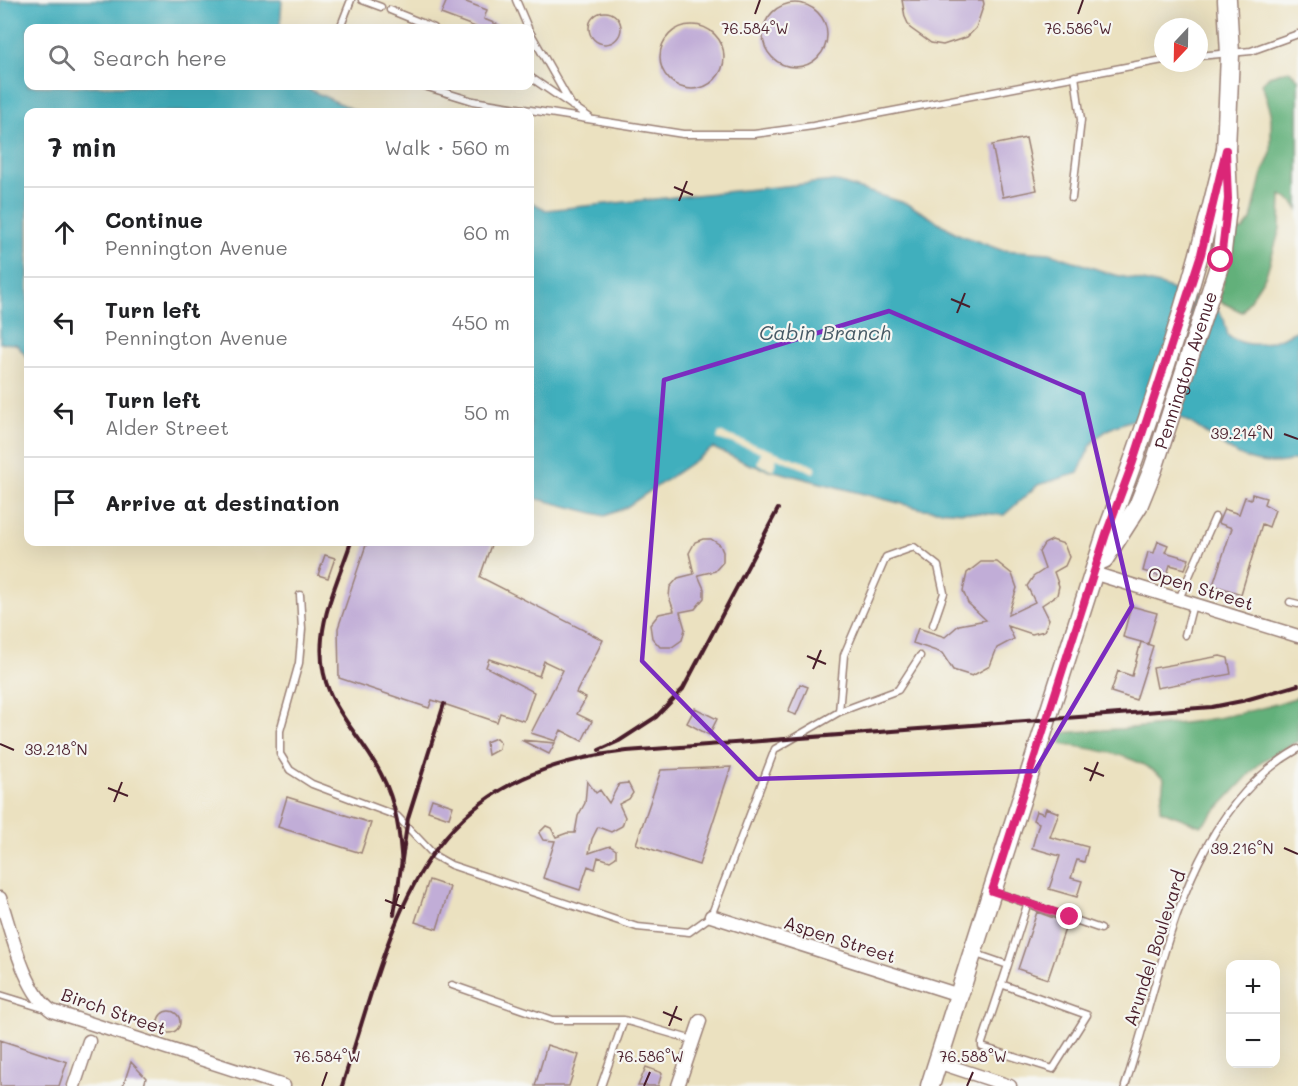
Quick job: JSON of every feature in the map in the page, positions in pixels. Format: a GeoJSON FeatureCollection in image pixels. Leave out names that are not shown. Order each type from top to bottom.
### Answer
{"type":"FeatureCollection","features":[{"type":"Feature","properties":{"kind":"main road","name":"Pennington Avenue"},"geometry":{"type":"LineString","coordinates":[[1094,573],[1138,506],[1166,435],[1212,292],[1226,231],[1226,150],[1230,54],[1227,0]]}},
{"type":"Feature","properties":{"kind":"main road","name":"Pennington Avenue"},"geometry":{"type":"LineString","coordinates":[[930,1086],[1094,573],[1144,429],[1203,245],[1226,150]]}},
{"type":"Feature","properties":{"kind":"street","name":"Open Street"},"geometry":{"type":"LineString","coordinates":[[1094,573],[1298,636]]}},
{"type":"Feature","properties":{"kind":"street","name":"Birch Street"},"geometry":{"type":"LineString","coordinates":[[0,898],[30,984],[43,1004],[52,1011],[284,1086]]}},
{"type":"Feature","properties":{"kind":"street","name":"Aspen Street"},"geometry":{"type":"LineString","coordinates":[[711,916],[959,995]]}},
{"type":"Feature","properties":{"kind":"street"},"geometry":{"type":"LineString","coordinates":[[678,1086],[700,1022]]}},
{"type":"Feature","properties":{"kind":"street"},"geometry":{"type":"LineString","coordinates":[[74,1086],[89,1041]]}},
{"type":"Feature","properties":{"kind":"street"},"geometry":{"type":"LineString","coordinates":[[937,1062],[1010,1086]]}},
{"type":"Feature","properties":{"kind":"lane"},"geometry":{"type":"LineString","coordinates":[[342,24],[351,0]]}},
{"type":"Feature","properties":{"kind":"lane"},"geometry":{"type":"LineString","coordinates":[[362,0],[381,7]]}},
{"type":"Feature","properties":{"kind":"lane"},"geometry":{"type":"LineString","coordinates":[[516,0],[526,24]]}},
{"type":"Feature","properties":{"kind":"lane"},"geometry":{"type":"LineString","coordinates":[[390,10],[424,24]]}},
{"type":"Feature","properties":{"kind":"lane"},"geometry":{"type":"LineString","coordinates":[[1208,55],[1251,51],[1298,34]]}},
{"type":"Feature","properties":{"kind":"lane"},"geometry":{"type":"LineString","coordinates":[[534,39],[572,106]]}},
{"type":"Feature","properties":{"kind":"lane"},"geometry":{"type":"LineString","coordinates":[[534,110],[683,134],[754,134],[813,126],[1154,62]]}},
{"type":"Feature","properties":{"kind":"lane"},"geometry":{"type":"LineString","coordinates":[[1072,198],[1081,120],[1075,76]]}},
{"type":"Feature","properties":{"kind":"lane"},"geometry":{"type":"LineString","coordinates":[[534,80],[592,119]]}},
{"type":"Feature","properties":{"kind":"lane"},"geometry":{"type":"LineString","coordinates":[[437,90],[473,101],[519,108]]}},
{"type":"Feature","properties":{"kind":"lane"},"geometry":{"type":"LineString","coordinates":[[1179,600],[1215,518]]}},
{"type":"Feature","properties":{"kind":"lane"},"geometry":{"type":"LineString","coordinates":[[839,712],[844,655],[886,557],[914,547],[938,566],[944,593],[933,625]]}},
{"type":"Feature","properties":{"kind":"lane"},"geometry":{"type":"LineString","coordinates":[[300,595],[302,629],[299,663],[280,731],[280,754],[290,770],[312,784],[397,816],[435,856],[451,865],[637,927],[689,933],[711,916],[775,749],[839,712],[898,690],[920,656]]}},
{"type":"Feature","properties":{"kind":"lane"},"geometry":{"type":"LineString","coordinates":[[1290,602],[1298,604]]}},
{"type":"Feature","properties":{"kind":"lane"},"geometry":{"type":"LineString","coordinates":[[1185,635],[1194,604]]}},
{"type":"Feature","properties":{"kind":"lane","name":"Arundel Boulevard"},"geometry":{"type":"LineString","coordinates":[[1125,1086],[1175,926],[1205,847],[1239,798],[1298,749]]}},
{"type":"Feature","properties":{"kind":"lane"},"geometry":{"type":"LineString","coordinates":[[992,891],[1101,928]]}},
{"type":"Feature","properties":{"kind":"lane"},"geometry":{"type":"LineString","coordinates":[[1001,984],[1087,1015],[1053,1069],[982,1047],[1001,984],[1028,902]]}},
{"type":"Feature","properties":{"kind":"lane"},"geometry":{"type":"LineString","coordinates":[[972,953],[1008,965]]}},
{"type":"Feature","properties":{"kind":"lane"},"geometry":{"type":"LineString","coordinates":[[452,985],[552,1020],[624,1020],[694,1040]]}},
{"type":"Feature","properties":{"kind":"lane"},"geometry":{"type":"LineString","coordinates":[[0,995],[52,1011]]}},
{"type":"Feature","properties":{"kind":"lane"},"geometry":{"type":"LineString","coordinates":[[601,1086],[624,1020]]}},
{"type":"Feature","properties":{"kind":"highlighted area"},"geometry":{"type":"Polygon","coordinates":[[[889,311],[1083,394],[1132,606],[1035,771],[757,779],[642,661],[664,380],[889,311]]]}},
{"type":"Feature","properties":{"kind":"green space"},"geometry":{"type":"Polygon","coordinates":[[[1289,70],[1298,78],[1298,210],[1293,202],[1281,195],[1280,229],[1266,275],[1242,312],[1219,301],[1235,230],[1243,230],[1251,220],[1261,177],[1271,153],[1271,112],[1262,84],[1269,76],[1289,70]]]}},
{"type":"Feature","properties":{"kind":"green space"},"geometry":{"type":"Polygon","coordinates":[[[1298,697],[1298,741],[1262,761],[1201,826],[1160,810],[1164,778],[1151,769],[1115,754],[1061,744],[1062,733],[1210,719],[1239,714],[1298,697]]]}},
{"type":"Feature","properties":{"kind":"water"},"geometry":{"type":"Polygon","coordinates":[[[0,0],[282,0],[280,24],[24,24],[24,90],[311,90],[349,108],[24,108],[24,353],[16,344],[0,343],[0,0]]]}},
{"type":"Feature","properties":{"kind":"water","name":"Cabin Branch"},"geometry":{"type":"Polygon","coordinates":[[[834,181],[908,204],[958,234],[1001,250],[1050,253],[1111,274],[1160,285],[1214,305],[1224,319],[1228,336],[1246,344],[1264,344],[1298,330],[1298,459],[1280,463],[1250,460],[1225,447],[1186,420],[1166,415],[1128,421],[1106,431],[1092,444],[1078,473],[1038,485],[1004,515],[922,509],[751,465],[713,448],[625,508],[605,516],[534,498],[534,203],[546,210],[834,181]]]}},
{"type":"Feature","properties":{"kind":"pier"},"geometry":{"type":"Polygon","coordinates":[[[719,432],[816,466],[814,473],[777,458],[773,470],[757,464],[761,452],[717,439],[719,432]]]}},
{"type":"Feature","properties":{"kind":"building"},"geometry":{"type":"Polygon","coordinates":[[[447,0],[461,0],[487,10],[484,19],[496,24],[467,24],[441,14],[447,0]]]}},
{"type":"Feature","properties":{"kind":"building"},"geometry":{"type":"Polygon","coordinates":[[[902,0],[983,0],[984,4],[976,28],[967,37],[943,45],[931,43],[910,28],[902,0]]]}},
{"type":"Feature","properties":{"kind":"building"},"geometry":{"type":"Polygon","coordinates":[[[795,3],[813,9],[821,17],[827,35],[821,53],[813,61],[795,67],[777,61],[769,53],[763,35],[769,17],[777,9],[795,3]]]}},
{"type":"Feature","properties":{"kind":"building"},"geometry":{"type":"Polygon","coordinates":[[[605,12],[617,16],[621,28],[617,40],[605,44],[593,40],[589,28],[593,16],[605,12]]]}},
{"type":"Feature","properties":{"kind":"building"},"geometry":{"type":"Polygon","coordinates":[[[692,25],[710,31],[718,39],[724,57],[718,75],[710,83],[692,89],[674,83],[666,75],[660,57],[666,39],[674,31],[692,25]]]}},
{"type":"Feature","properties":{"kind":"building"},"geometry":{"type":"Polygon","coordinates":[[[1026,138],[1037,190],[1003,197],[992,145],[1026,138]]]}},
{"type":"Feature","properties":{"kind":"building"},"geometry":{"type":"Polygon","coordinates":[[[1252,494],[1266,498],[1264,504],[1275,510],[1269,527],[1262,524],[1241,594],[1213,585],[1232,528],[1218,523],[1224,509],[1239,514],[1245,497],[1251,499],[1252,494]]]}},
{"type":"Feature","properties":{"kind":"building"},"geometry":{"type":"Polygon","coordinates":[[[711,539],[720,545],[723,562],[715,571],[698,575],[704,589],[704,598],[695,609],[680,612],[685,629],[682,640],[672,647],[660,647],[652,638],[650,625],[659,614],[674,611],[669,597],[670,587],[678,578],[694,574],[689,553],[695,542],[711,539]]]}},
{"type":"Feature","properties":{"kind":"building"},"geometry":{"type":"Polygon","coordinates":[[[1052,540],[1064,544],[1069,557],[1065,566],[1054,572],[1059,586],[1057,595],[1042,605],[1049,619],[1044,631],[1032,634],[1008,626],[1014,639],[997,648],[990,666],[972,676],[953,670],[942,653],[913,643],[918,628],[945,637],[959,625],[986,620],[968,603],[963,591],[967,573],[981,562],[997,562],[1012,574],[1017,588],[1008,615],[1035,602],[1027,586],[1033,577],[1045,569],[1039,552],[1044,544],[1052,540]]]}},
{"type":"Feature","properties":{"kind":"building"},"geometry":{"type":"Polygon","coordinates":[[[1158,541],[1168,545],[1165,552],[1189,559],[1185,569],[1170,565],[1166,578],[1143,571],[1148,552],[1154,553],[1158,541]]]}},
{"type":"Feature","properties":{"kind":"building"},"geometry":{"type":"Polygon","coordinates":[[[366,546],[491,546],[480,577],[603,640],[576,693],[586,698],[577,714],[592,721],[582,741],[561,730],[556,741],[531,733],[563,670],[544,661],[539,676],[489,659],[486,667],[534,692],[524,721],[500,713],[497,722],[432,700],[429,708],[339,678],[338,628],[366,546]]]}},
{"type":"Feature","properties":{"kind":"building"},"geometry":{"type":"Polygon","coordinates":[[[325,555],[335,558],[328,578],[318,575],[325,555]]]}},
{"type":"Feature","properties":{"kind":"building"},"geometry":{"type":"Polygon","coordinates":[[[1131,606],[1157,613],[1148,644],[1123,637],[1131,606]]]}},
{"type":"Feature","properties":{"kind":"building"},"geometry":{"type":"Polygon","coordinates":[[[1141,642],[1153,646],[1136,700],[1111,692],[1118,671],[1132,676],[1141,642]]]}},
{"type":"Feature","properties":{"kind":"building"},"geometry":{"type":"Polygon","coordinates":[[[1220,656],[1228,658],[1231,674],[1157,688],[1153,668],[1220,656]]]}},
{"type":"Feature","properties":{"kind":"building"},"geometry":{"type":"Polygon","coordinates":[[[800,684],[808,687],[796,715],[788,712],[800,684]]]}},
{"type":"Feature","properties":{"kind":"building"},"geometry":{"type":"Polygon","coordinates":[[[695,708],[717,719],[709,735],[687,723],[695,708]]]}},
{"type":"Feature","properties":{"kind":"building"},"geometry":{"type":"Polygon","coordinates":[[[496,738],[500,742],[499,749],[488,755],[486,742],[496,738]]]}},
{"type":"Feature","properties":{"kind":"building"},"geometry":{"type":"Polygon","coordinates":[[[521,740],[555,743],[549,754],[521,740]]]}},
{"type":"Feature","properties":{"kind":"building"},"geometry":{"type":"Polygon","coordinates":[[[731,767],[699,865],[636,844],[661,770],[731,767]]]}},
{"type":"Feature","properties":{"kind":"building"},"geometry":{"type":"Polygon","coordinates":[[[587,781],[596,793],[600,790],[609,803],[619,784],[628,783],[633,793],[629,799],[619,804],[625,817],[622,826],[611,832],[598,827],[592,839],[589,853],[610,846],[616,850],[616,857],[610,861],[598,857],[595,869],[588,866],[580,890],[543,878],[555,841],[543,840],[539,833],[546,826],[551,828],[556,837],[575,833],[578,816],[585,803],[587,781]]]}},
{"type":"Feature","properties":{"kind":"building"},"geometry":{"type":"Polygon","coordinates":[[[287,797],[371,823],[361,853],[278,827],[287,797]]]}},
{"type":"Feature","properties":{"kind":"building"},"geometry":{"type":"Polygon","coordinates":[[[432,799],[453,806],[449,818],[428,811],[432,799]]]}},
{"type":"Feature","properties":{"kind":"building"},"geometry":{"type":"Polygon","coordinates":[[[1046,808],[1059,813],[1050,837],[1088,847],[1084,862],[1077,860],[1071,878],[1082,881],[1077,897],[1049,889],[1060,856],[1032,848],[1039,823],[1033,820],[1036,811],[1044,814],[1046,808]]]}},
{"type":"Feature","properties":{"kind":"building"},"geometry":{"type":"Polygon","coordinates":[[[429,880],[450,887],[437,929],[415,922],[429,880]]]}},
{"type":"Feature","properties":{"kind":"building"},"geometry":{"type":"Polygon","coordinates":[[[1037,912],[1067,923],[1048,979],[1018,969],[1037,912]]]}},
{"type":"Feature","properties":{"kind":"building"},"geometry":{"type":"Polygon","coordinates":[[[169,1011],[177,1014],[180,1022],[177,1030],[169,1033],[161,1030],[158,1022],[161,1014],[169,1011]]]}},
{"type":"Feature","properties":{"kind":"building"},"geometry":{"type":"Polygon","coordinates":[[[0,1040],[67,1062],[59,1086],[0,1086],[0,1040]]]}},
{"type":"Feature","properties":{"kind":"building"},"geometry":{"type":"Polygon","coordinates":[[[547,1045],[579,1055],[569,1086],[535,1086],[547,1045]]]}},
{"type":"Feature","properties":{"kind":"building"},"geometry":{"type":"Polygon","coordinates":[[[131,1062],[146,1078],[144,1086],[123,1086],[131,1062]]]}},
{"type":"Feature","properties":{"kind":"building"},"geometry":{"type":"Polygon","coordinates":[[[646,1067],[662,1073],[658,1086],[638,1086],[646,1067]]]}},
{"type":"Feature","properties":{"kind":"railway"},"geometry":{"type":"LineString","coordinates":[[599,750],[619,741],[656,717],[683,689],[778,509]]}},
{"type":"Feature","properties":{"kind":"railway"},"geometry":{"type":"LineString","coordinates":[[350,546],[326,614],[322,638],[325,679],[331,696],[371,757],[391,797],[397,820],[402,867]]}},
{"type":"Feature","properties":{"kind":"railway"},"geometry":{"type":"LineString","coordinates":[[342,1086],[380,965],[401,911],[426,863],[459,822],[502,789],[557,765],[627,751],[1212,707],[1298,685]]}},
{"type":"Feature","properties":{"kind":"railway"},"geometry":{"type":"LineString","coordinates":[[394,915],[408,818],[444,704]]}},
{"type":"Feature","properties":{"kind":"route"},"geometry":{"type":"LineString","coordinates":[[1070,917],[992,891],[1106,534],[1133,462],[1201,254],[1226,150],[1228,199],[1221,260]]}}]}
